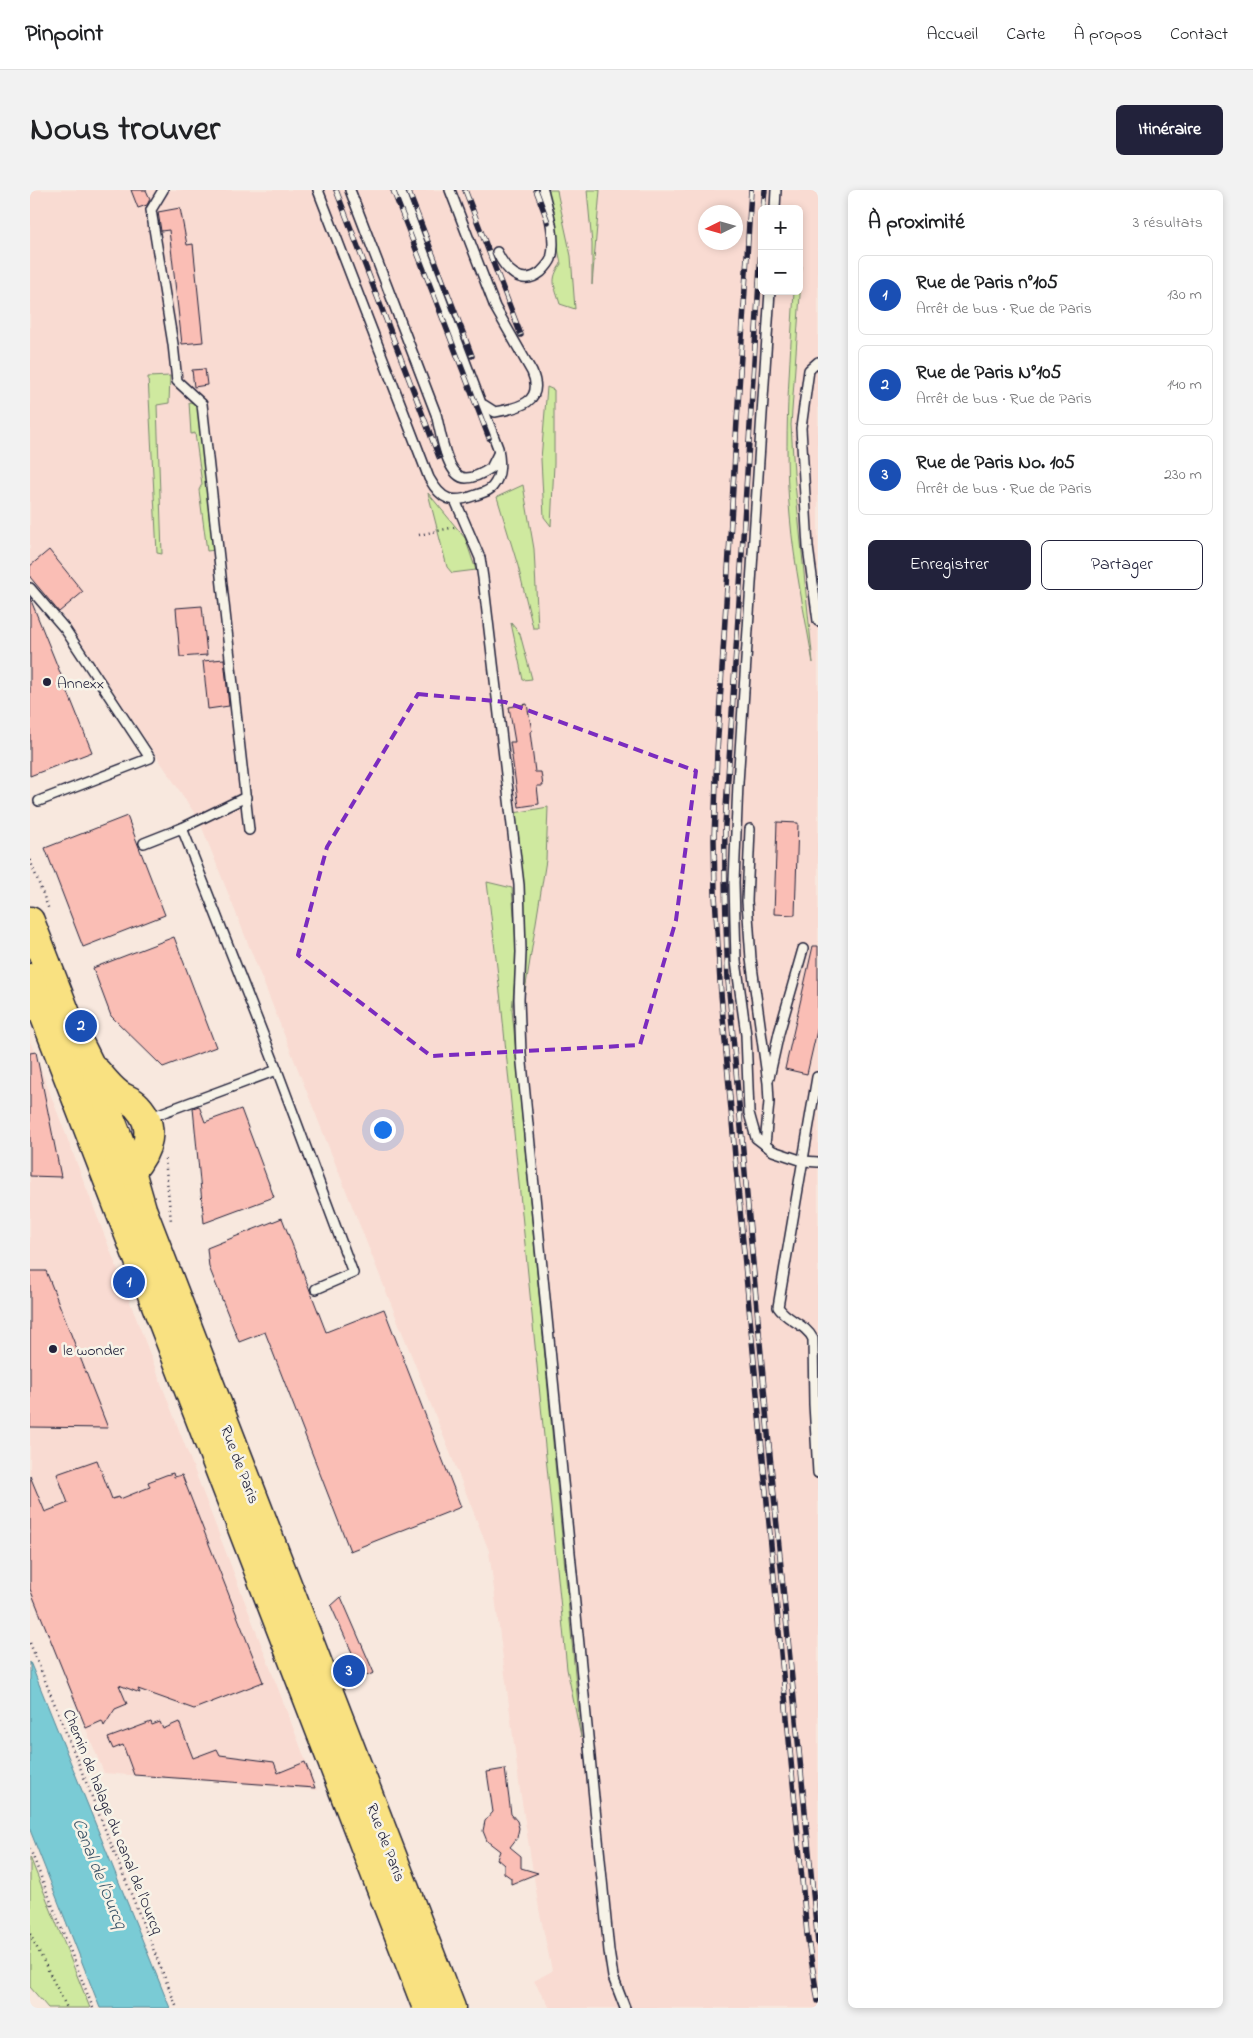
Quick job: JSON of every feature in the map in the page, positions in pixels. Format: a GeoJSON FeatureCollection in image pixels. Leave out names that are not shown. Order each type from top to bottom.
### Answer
{"type":"FeatureCollection","features":[{"type":"Feature","properties":{"kind":"main road","name":"Rue de Paris"},"geometry":{"type":"LineString","coordinates":[[30,921],[72,1029],[89,1063],[131,1171],[142,1209],[452,2008]]}},
{"type":"Feature","properties":{"kind":"main road","name":"Rue de Paris"},"geometry":{"type":"LineString","coordinates":[[30,978],[427,2008]]}},
{"type":"Feature","properties":{"kind":"main road"},"geometry":{"type":"LineString","coordinates":[[59,1052],[88,1092],[116,1163],[131,1171],[142,1158],[144,1152],[148,1138],[147,1119],[136,1104],[117,1094],[89,1063]]}},
{"type":"Feature","properties":{"kind":"lane"},"geometry":{"type":"LineString","coordinates":[[163,190],[150,210],[173,344],[177,380],[202,404],[250,830]]}},
{"type":"Feature","properties":{"kind":"lane"},"geometry":{"type":"LineString","coordinates":[[318,190],[429,478],[442,496],[455,500],[467,498],[492,488],[500,469],[498,448],[483,403],[400,190]]}},
{"type":"Feature","properties":{"kind":"lane"},"geometry":{"type":"LineString","coordinates":[[350,190],[436,414],[445,452],[453,471],[456,475],[465,478],[488,470],[495,464],[498,448]]}},
{"type":"Feature","properties":{"kind":"lane"},"geometry":{"type":"LineString","coordinates":[[450,190],[494,307],[532,372],[535,382],[535,393],[528,402],[495,412],[487,408],[483,403]]}},
{"type":"Feature","properties":{"kind":"lane"},"geometry":{"type":"LineString","coordinates":[[497,252],[503,265],[521,278],[530,278],[546,266],[550,260],[552,232],[550,214],[543,190]]}},
{"type":"Feature","properties":{"kind":"lane"},"geometry":{"type":"LineString","coordinates":[[775,205],[776,190]]}},
{"type":"Feature","properties":{"kind":"lane"},"geometry":{"type":"LineString","coordinates":[[770,295],[738,783],[734,882],[736,961],[746,1035],[749,1113],[756,1138],[773,1151],[803,1161],[818,1162]]}},
{"type":"Feature","properties":{"kind":"lane"},"geometry":{"type":"LineString","coordinates":[[818,362],[809,370],[801,428],[808,547],[818,621]]}},
{"type":"Feature","properties":{"kind":"lane"},"geometry":{"type":"LineString","coordinates":[[455,500],[480,558],[484,578],[519,885],[522,952],[519,998],[521,1053],[609,1951],[613,1977],[625,2008]]}},
{"type":"Feature","properties":{"kind":"lane"},"geometry":{"type":"LineString","coordinates":[[30,588],[65,629],[150,758],[39,801]]}},
{"type":"Feature","properties":{"kind":"lane"},"geometry":{"type":"LineString","coordinates":[[144,843],[182,828],[246,797]]}},
{"type":"Feature","properties":{"kind":"lane"},"geometry":{"type":"LineString","coordinates":[[182,828],[277,1070],[353,1273],[316,1289]]}},
{"type":"Feature","properties":{"kind":"lane"},"geometry":{"type":"LineString","coordinates":[[750,829],[747,901],[753,977],[768,1083],[769,1102],[765,1145]]}},
{"type":"Feature","properties":{"kind":"lane"},"geometry":{"type":"LineString","coordinates":[[768,1083],[778,1033],[803,949]]}},
{"type":"Feature","properties":{"kind":"lane"},"geometry":{"type":"LineString","coordinates":[[147,1119],[277,1070]]}},
{"type":"Feature","properties":{"kind":"lane"},"geometry":{"type":"LineString","coordinates":[[817,1077],[778,1307],[782,1313],[810,1332],[813,1339],[818,1473]]}},
{"type":"Feature","properties":{"kind":"path"},"geometry":{"type":"LineString","coordinates":[[419,535],[444,530]]}},
{"type":"Feature","properties":{"kind":"path","name":"Chemin de halage du canal de l'Ourcq"},"geometry":{"type":"LineString","coordinates":[[30,1643],[177,2008]]}},
{"type":"Feature","properties":{"kind":"path"},"geometry":{"type":"LineString","coordinates":[[30,1849],[93,2008]]}},
{"type":"Feature","properties":{"kind":"path"},"geometry":{"type":"LineString","coordinates":[[30,1934],[67,2008]]}},
{"type":"Feature","properties":{"kind":"highlighted area"},"geometry":{"type":"Polygon","coordinates":[[[418,694],[505,702],[696,771],[676,920],[640,1045],[431,1056],[298,955],[327,847],[418,694]]]}},
{"type":"Feature","properties":{"kind":"shaded area"},"geometry":{"type":"Polygon","coordinates":[[[30,190],[818,190],[818,2008],[550,2008],[534,1981],[552,1971],[539,1909],[520,1790],[489,1551],[199,820],[66,620],[30,578],[30,190]]]}},
{"type":"Feature","properties":{"kind":"shaded area"},"geometry":{"type":"Polygon","coordinates":[[[30,1041],[317,1790],[104,1773],[30,1592],[30,1041]]]}},
{"type":"Feature","properties":{"kind":"green space"},"geometry":{"type":"Polygon","coordinates":[[[547,190],[557,190],[571,256],[575,309],[560,304],[554,284],[555,275],[561,264],[547,190]]]}},
{"type":"Feature","properties":{"kind":"green space"},"geometry":{"type":"Polygon","coordinates":[[[587,190],[600,190],[592,285],[592,244],[587,190]]]}},
{"type":"Feature","properties":{"kind":"green space"},"geometry":{"type":"Polygon","coordinates":[[[794,295],[800,295],[791,425],[813,663],[794,553],[790,516],[787,460],[794,295]]]}},
{"type":"Feature","properties":{"kind":"green space"},"geometry":{"type":"Polygon","coordinates":[[[170,376],[169,403],[157,405],[162,554],[157,553],[148,377],[170,376]]]}},
{"type":"Feature","properties":{"kind":"green space"},"geometry":{"type":"Polygon","coordinates":[[[547,387],[554,390],[554,464],[551,526],[544,517],[541,459],[547,387]]]}},
{"type":"Feature","properties":{"kind":"green space"},"geometry":{"type":"Polygon","coordinates":[[[189,402],[197,403],[215,550],[207,551],[199,490],[202,484],[195,433],[191,434],[189,402]]]}},
{"type":"Feature","properties":{"kind":"green space"},"geometry":{"type":"Polygon","coordinates":[[[523,485],[534,549],[538,628],[533,628],[518,566],[497,497],[523,485]]]}},
{"type":"Feature","properties":{"kind":"green space"},"geometry":{"type":"Polygon","coordinates":[[[428,493],[465,538],[476,570],[452,573],[447,567],[428,493]]]}},
{"type":"Feature","properties":{"kind":"green space"},"geometry":{"type":"Polygon","coordinates":[[[511,623],[520,634],[532,679],[523,680],[511,623]]]}},
{"type":"Feature","properties":{"kind":"green space"},"geometry":{"type":"Polygon","coordinates":[[[548,807],[546,860],[522,1010],[524,937],[514,813],[548,807]]]}},
{"type":"Feature","properties":{"kind":"green space"},"geometry":{"type":"Polygon","coordinates":[[[487,882],[512,888],[517,956],[512,1010],[581,1737],[567,1669],[501,1001],[487,882]]]}},
{"type":"Feature","properties":{"kind":"green space"},"geometry":{"type":"Polygon","coordinates":[[[30,1857],[90,2008],[48,2008],[30,1987],[30,1857]]]}},
{"type":"Feature","properties":{"kind":"water","name":"Canal de l'Ourcq"},"geometry":{"type":"Polygon","coordinates":[[[30,1662],[170,2008],[100,2008],[30,1830],[30,1662]]]}},
{"type":"Feature","properties":{"kind":"building"},"geometry":{"type":"Polygon","coordinates":[[[131,190],[146,190],[150,199],[147,205],[138,208],[131,190]]]}},
{"type":"Feature","properties":{"kind":"building"},"geometry":{"type":"Polygon","coordinates":[[[180,208],[187,245],[193,244],[203,342],[182,344],[169,230],[161,231],[158,212],[180,208]]]}},
{"type":"Feature","properties":{"kind":"building"},"geometry":{"type":"Polygon","coordinates":[[[205,369],[207,385],[194,387],[192,370],[205,369]]]}},
{"type":"Feature","properties":{"kind":"building"},"geometry":{"type":"Polygon","coordinates":[[[49,550],[83,592],[59,612],[30,577],[30,566],[49,550]]]}},
{"type":"Feature","properties":{"kind":"building","name":"Annexx"},"geometry":{"type":"Polygon","coordinates":[[[30,598],[92,752],[30,776],[30,598]]]}},
{"type":"Feature","properties":{"kind":"building"},"geometry":{"type":"Polygon","coordinates":[[[202,606],[207,655],[180,657],[176,608],[202,606]]]}},
{"type":"Feature","properties":{"kind":"building"},"geometry":{"type":"Polygon","coordinates":[[[224,659],[229,706],[208,709],[203,661],[224,659]]]}},
{"type":"Feature","properties":{"kind":"building"},"geometry":{"type":"Polygon","coordinates":[[[527,704],[532,731],[530,732],[535,772],[541,772],[543,786],[537,786],[539,804],[519,807],[510,742],[515,742],[509,707],[527,704]]]}},
{"type":"Feature","properties":{"kind":"building"},"geometry":{"type":"Polygon","coordinates":[[[127,816],[165,915],[83,947],[45,848],[127,816]]]}},
{"type":"Feature","properties":{"kind":"building"},"geometry":{"type":"Polygon","coordinates":[[[777,822],[798,823],[795,915],[774,914],[777,822]]]}},
{"type":"Feature","properties":{"kind":"building"},"geometry":{"type":"Polygon","coordinates":[[[174,937],[216,1047],[163,1067],[111,1016],[93,968],[174,937]]]}},
{"type":"Feature","properties":{"kind":"building"},"geometry":{"type":"Polygon","coordinates":[[[813,946],[818,946],[818,1026],[807,1074],[785,1069],[813,946]]]}},
{"type":"Feature","properties":{"kind":"building"},"geometry":{"type":"Polygon","coordinates":[[[36,1052],[61,1177],[30,1176],[30,1053],[36,1052]]]}},
{"type":"Feature","properties":{"kind":"building"},"geometry":{"type":"Polygon","coordinates":[[[199,1106],[205,1122],[241,1109],[274,1197],[204,1223],[193,1108],[199,1106]]]}},
{"type":"Feature","properties":{"kind":"building"},"geometry":{"type":"Polygon","coordinates":[[[282,1218],[326,1332],[384,1309],[461,1507],[350,1551],[265,1332],[239,1342],[209,1267],[207,1248],[282,1218]]]}},
{"type":"Feature","properties":{"kind":"building","name":"le wonder"},"geometry":{"type":"Polygon","coordinates":[[[30,1271],[46,1271],[108,1428],[30,1427],[30,1271]]]}},
{"type":"Feature","properties":{"kind":"building"},"geometry":{"type":"Polygon","coordinates":[[[97,1460],[112,1499],[119,1497],[120,1499],[150,1487],[148,1482],[166,1475],[173,1473],[174,1477],[182,1475],[263,1682],[194,1709],[138,1689],[140,1693],[119,1685],[127,1704],[115,1709],[104,1726],[102,1721],[86,1728],[30,1589],[30,1476],[45,1512],[68,1503],[57,1474],[97,1460]]]}},
{"type":"Feature","properties":{"kind":"building"},"geometry":{"type":"Polygon","coordinates":[[[341,1597],[374,1673],[363,1677],[331,1606],[341,1597]]]}},
{"type":"Feature","properties":{"kind":"building"},"geometry":{"type":"Polygon","coordinates":[[[151,1722],[152,1725],[160,1722],[163,1729],[179,1722],[193,1758],[217,1749],[220,1755],[274,1762],[278,1773],[305,1762],[315,1788],[134,1775],[123,1745],[113,1749],[108,1738],[151,1722]]]}},
{"type":"Feature","properties":{"kind":"building"},"geometry":{"type":"Polygon","coordinates":[[[505,1769],[511,1814],[517,1821],[519,1828],[517,1838],[510,1847],[521,1856],[521,1868],[538,1873],[511,1884],[511,1878],[504,1873],[504,1865],[497,1859],[500,1851],[487,1841],[483,1831],[485,1821],[493,1812],[487,1772],[505,1769]]]}},
{"type":"Feature","properties":{"kind":"railway"},"geometry":{"type":"LineString","coordinates":[[336,190],[439,457]]}},
{"type":"Feature","properties":{"kind":"railway"},"geometry":{"type":"LineString","coordinates":[[393,190],[489,438]]}},
{"type":"Feature","properties":{"kind":"railway"},"geometry":{"type":"LineString","coordinates":[[408,190],[472,356]]}},
{"type":"Feature","properties":{"kind":"railway"},"geometry":{"type":"LineString","coordinates":[[465,190],[521,335]]}},
{"type":"Feature","properties":{"kind":"railway"},"geometry":{"type":"LineString","coordinates":[[536,190],[548,222]]}},
{"type":"Feature","properties":{"kind":"railway"},"geometry":{"type":"LineString","coordinates":[[751,190],[717,752],[714,840],[715,894],[720,982],[735,1156],[807,1934],[818,2001]]}},
{"type":"Feature","properties":{"kind":"railway"},"geometry":{"type":"LineString","coordinates":[[763,205],[765,190]]}},
{"type":"Feature","properties":{"kind":"railway"},"geometry":{"type":"LineString","coordinates":[[761,250],[725,825],[726,922],[728,980],[769,1445],[818,1944]]}},
{"type":"Feature","properties":{"kind":"place","name":"Annexx"},"geometry":{"type":"Point","coordinates":[47,682]}},
{"type":"Feature","properties":{"kind":"place","name":"Rue de Paris N°105"},"geometry":{"type":"Point","coordinates":[81,1026]}},
{"type":"Feature","properties":{"kind":"place","name":"Rue de Paris n°105"},"geometry":{"type":"Point","coordinates":[129,1282]}},
{"type":"Feature","properties":{"kind":"place","name":"le wonder"},"geometry":{"type":"Point","coordinates":[53,1349]}},
{"type":"Feature","properties":{"kind":"place","name":"Rue de Paris No. 105"},"geometry":{"type":"Point","coordinates":[349,1671]}}]}
